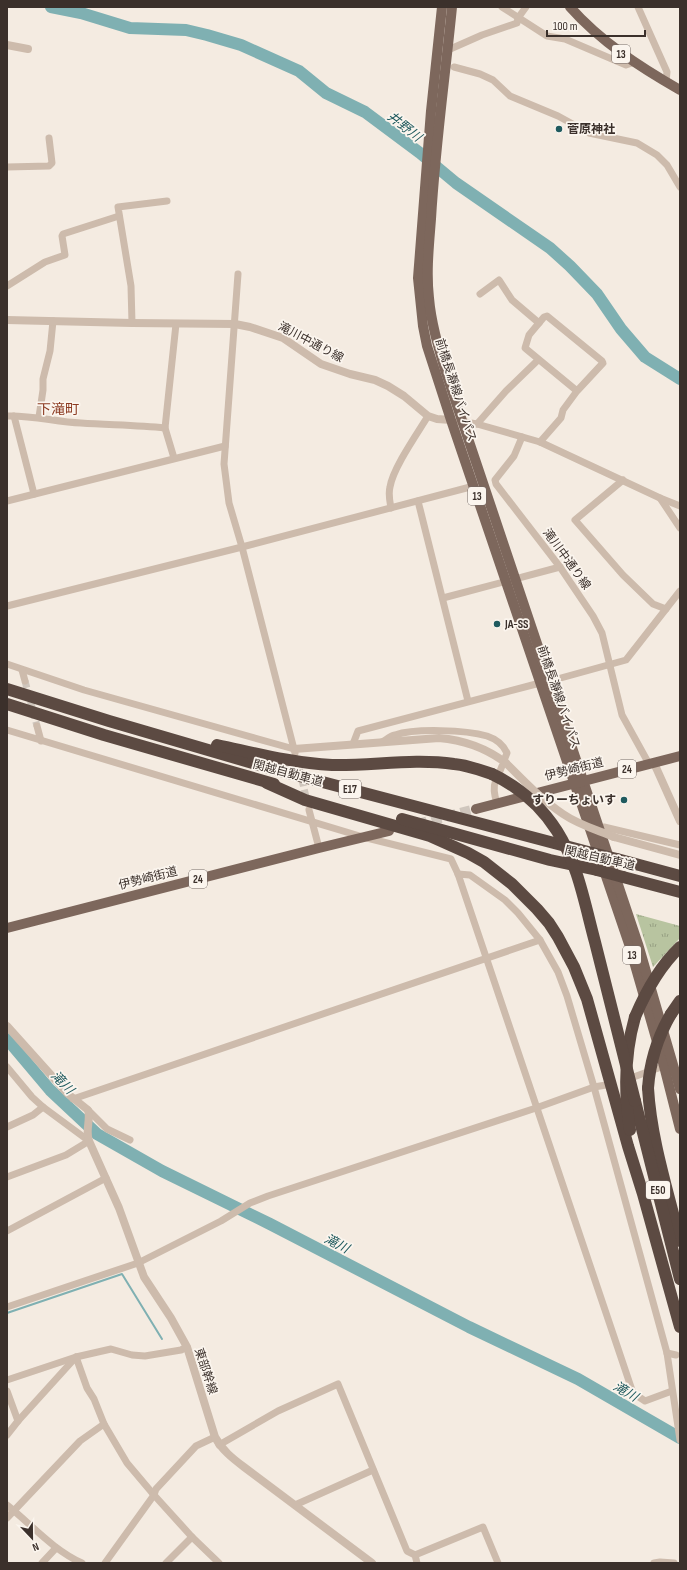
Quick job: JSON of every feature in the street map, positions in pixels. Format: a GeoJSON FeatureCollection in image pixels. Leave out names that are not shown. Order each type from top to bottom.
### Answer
{"type":"FeatureCollection","features":[{"type":"Feature","properties":{"kind":"highway","name":"関越自動車道"},"geometry":{"type":"LineString","coordinates":[[7,689],[108,721],[273,769],[680,876]]}},
{"type":"Feature","properties":{"kind":"highway","name":"関越自動車道"},"geometry":{"type":"LineString","coordinates":[[7,704],[104,735],[267,783],[550,860],[597,870],[680,892]]}},
{"type":"Feature","properties":{"kind":"highway"},"geometry":{"type":"LineString","coordinates":[[108,721],[276,759],[309,763],[366,764],[432,762],[500,768]]}},
{"type":"Feature","properties":{"kind":"highway","name":"E50"},"geometry":{"type":"LineString","coordinates":[[500,768],[515,787],[530,798],[540,808],[558,832],[569,855],[584,902],[680,1279]]}},
{"type":"Feature","properties":{"kind":"highway"},"geometry":{"type":"LineString","coordinates":[[267,783],[305,800],[430,836],[453,846],[484,862],[499,873],[537,909],[558,937],[574,966],[580,982],[643,1194]]}},
{"type":"Feature","properties":{"kind":"highway"},"geometry":{"type":"LineString","coordinates":[[643,1194],[633,1145],[625,1088],[627,1051],[635,1017],[641,1002],[662,966],[680,947]]}},
{"type":"Feature","properties":{"kind":"highway","name":"E50"},"geometry":{"type":"LineString","coordinates":[[680,1001],[670,1014],[655,1048],[648,1088],[654,1131],[680,1241]]}},
{"type":"Feature","properties":{"kind":"highway","name":"E50"},"geometry":{"type":"LineString","coordinates":[[643,1194],[680,1327]]}},
{"type":"Feature","properties":{"kind":"main road","name":"13"},"geometry":{"type":"LineString","coordinates":[[428,204],[442,7]]}},
{"type":"Feature","properties":{"kind":"main road","name":"13"},"geometry":{"type":"LineString","coordinates":[[435,113],[448,50],[452,7]]}},
{"type":"Feature","properties":{"kind":"main road","name":"13"},"geometry":{"type":"LineString","coordinates":[[570,7],[583,22],[610,46],[680,90]]}},
{"type":"Feature","properties":{"kind":"main road","name":"前橋長瀞線バイパス"},"geometry":{"type":"LineString","coordinates":[[428,204],[418,278],[419,298],[427,346],[474,486],[550,681],[629,944],[673,1063],[680,1089]]}},
{"type":"Feature","properties":{"kind":"main road","name":"前橋長瀞線バイパス"},"geometry":{"type":"LineString","coordinates":[[428,204],[427,278],[437,343],[540,683],[579,781]]}},
{"type":"Feature","properties":{"kind":"main road","name":"伊勢崎街道"},"geometry":{"type":"LineString","coordinates":[[476,809],[579,781],[680,756]]}},
{"type":"Feature","properties":{"kind":"main road","name":"伊勢崎街道"},"geometry":{"type":"LineString","coordinates":[[7,928],[390,831]]}},
{"type":"Feature","properties":{"kind":"main road","name":"前橋長瀞線バイパス"},"geometry":{"type":"LineString","coordinates":[[673,1063],[680,1129]]}},
{"type":"Feature","properties":{"kind":"street"},"geometry":{"type":"LineString","coordinates":[[502,7],[547,36],[565,39],[626,65],[635,62]]}},
{"type":"Feature","properties":{"kind":"street"},"geometry":{"type":"LineString","coordinates":[[448,50],[482,35],[516,23],[526,7]]}},
{"type":"Feature","properties":{"kind":"street"},"geometry":{"type":"LineString","coordinates":[[638,7],[667,72],[666,82]]}},
{"type":"Feature","properties":{"kind":"street"},"geometry":{"type":"LineString","coordinates":[[7,45],[28,49]]}},
{"type":"Feature","properties":{"kind":"street"},"geometry":{"type":"LineString","coordinates":[[454,67],[480,74],[493,80],[510,96],[558,116],[589,133],[637,143],[657,155],[667,165],[680,186]]}},
{"type":"Feature","properties":{"kind":"street"},"geometry":{"type":"LineString","coordinates":[[7,167],[49,166],[52,163],[50,138]]}},
{"type":"Feature","properties":{"kind":"street"},"geometry":{"type":"LineString","coordinates":[[132,323],[131,286],[118,207],[167,200]]}},
{"type":"Feature","properties":{"kind":"street"},"geometry":{"type":"LineString","coordinates":[[7,286],[46,262],[65,255],[63,234],[119,216]]}},
{"type":"Feature","properties":{"kind":"street"},"geometry":{"type":"LineString","coordinates":[[238,274],[225,446],[225,485],[294,751]]}},
{"type":"Feature","properties":{"kind":"street"},"geometry":{"type":"LineString","coordinates":[[480,294],[499,280],[512,300],[539,323]]}},
{"type":"Feature","properties":{"kind":"street"},"geometry":{"type":"LineString","coordinates":[[540,442],[561,418],[563,410],[577,391],[603,363],[547,316],[544,317],[529,335],[525,348],[577,391]]}},
{"type":"Feature","properties":{"kind":"street","name":"滝川中通り線"},"geometry":{"type":"LineString","coordinates":[[7,320],[235,324],[250,327],[283,338],[321,364],[350,374],[375,380],[388,386],[404,396],[428,416],[437,419],[477,424],[522,437],[514,456],[495,480],[496,484],[560,567],[594,616],[602,633],[622,715],[651,764],[680,820]]}},
{"type":"Feature","properties":{"kind":"street"},"geometry":{"type":"LineString","coordinates":[[39,417],[43,390],[43,378],[50,351],[54,322]]}},
{"type":"Feature","properties":{"kind":"street"},"geometry":{"type":"LineString","coordinates":[[174,458],[165,428],[176,324]]}},
{"type":"Feature","properties":{"kind":"street"},"geometry":{"type":"LineString","coordinates":[[477,424],[506,390],[538,360]]}},
{"type":"Feature","properties":{"kind":"street"},"geometry":{"type":"LineString","coordinates":[[34,494],[10,416],[39,417],[80,423],[165,428]]}},
{"type":"Feature","properties":{"kind":"street"},"geometry":{"type":"LineString","coordinates":[[392,508],[390,502],[390,487],[394,475],[428,416]]}},
{"type":"Feature","properties":{"kind":"street"},"geometry":{"type":"LineString","coordinates":[[522,437],[540,442],[680,506]]}},
{"type":"Feature","properties":{"kind":"street"},"geometry":{"type":"LineString","coordinates":[[7,501],[225,446]]}},
{"type":"Feature","properties":{"kind":"street"},"geometry":{"type":"LineString","coordinates":[[623,480],[575,520],[623,575],[653,604],[666,609]]}},
{"type":"Feature","properties":{"kind":"street"},"geometry":{"type":"LineString","coordinates":[[7,606],[242,547],[474,486]]}},
{"type":"Feature","properties":{"kind":"street"},"geometry":{"type":"LineString","coordinates":[[660,498],[680,528]]}},
{"type":"Feature","properties":{"kind":"street"},"geometry":{"type":"LineString","coordinates":[[418,501],[468,701]]}},
{"type":"Feature","properties":{"kind":"street"},"geometry":{"type":"LineString","coordinates":[[443,598],[560,567]]}},
{"type":"Feature","properties":{"kind":"street"},"geometry":{"type":"LineString","coordinates":[[550,681],[626,660],[680,591]]}},
{"type":"Feature","properties":{"kind":"street"},"geometry":{"type":"LineString","coordinates":[[7,664],[84,690],[294,751],[352,744],[439,738],[454,739],[486,750],[500,768],[565,815],[585,826],[614,837],[680,855]]}},
{"type":"Feature","properties":{"kind":"street"},"geometry":{"type":"LineString","coordinates":[[22,670],[25,681]]}},
{"type":"Feature","properties":{"kind":"street"},"geometry":{"type":"LineString","coordinates":[[352,744],[358,731],[540,683]]}},
{"type":"Feature","properties":{"kind":"street"},"geometry":{"type":"LineString","coordinates":[[37,726],[41,741]]}},
{"type":"Feature","properties":{"kind":"street"},"geometry":{"type":"LineString","coordinates":[[7,730],[363,837],[451,859],[458,874],[633,1393],[645,1401],[672,1391]]}},
{"type":"Feature","properties":{"kind":"street"},"geometry":{"type":"LineString","coordinates":[[381,742],[394,735],[411,732],[468,732],[487,736],[497,741],[504,746],[507,753],[494,786],[494,794],[497,803]]}},
{"type":"Feature","properties":{"kind":"street"},"geometry":{"type":"LineString","coordinates":[[309,810],[319,848]]}},
{"type":"Feature","properties":{"kind":"street"},"geometry":{"type":"LineString","coordinates":[[604,827],[680,845]]}},
{"type":"Feature","properties":{"kind":"street"},"geometry":{"type":"LineString","coordinates":[[458,874],[470,875],[505,900],[518,913],[540,940],[558,972],[567,996],[594,1087],[667,1353],[680,1440]]}},
{"type":"Feature","properties":{"kind":"street"},"geometry":{"type":"LineString","coordinates":[[73,1099],[540,940]]}},
{"type":"Feature","properties":{"kind":"street"},"geometry":{"type":"LineString","coordinates":[[7,1026],[73,1099],[88,1113],[107,1129],[130,1140]]}},
{"type":"Feature","properties":{"kind":"street"},"geometry":{"type":"LineString","coordinates":[[628,1079],[673,1063]]}},
{"type":"Feature","properties":{"kind":"street"},"geometry":{"type":"LineString","coordinates":[[7,1067],[32,1097],[43,1107],[89,1141],[66,1155],[7,1178]]}},
{"type":"Feature","properties":{"kind":"street"},"geometry":{"type":"LineString","coordinates":[[7,1307],[138,1263],[221,1221],[248,1204],[268,1196],[536,1108],[594,1087],[606,1085]]}},
{"type":"Feature","properties":{"kind":"street"},"geometry":{"type":"LineString","coordinates":[[7,1127],[33,1115],[43,1107]]}},
{"type":"Feature","properties":{"kind":"street","name":"東部幹線"},"geometry":{"type":"LineString","coordinates":[[88,1113],[87,1130],[89,1141],[126,1226],[144,1277],[171,1318],[187,1347],[215,1437],[219,1445],[244,1467],[372,1563]]}},
{"type":"Feature","properties":{"kind":"street"},"geometry":{"type":"LineString","coordinates":[[7,1231],[106,1178]]}},
{"type":"Feature","properties":{"kind":"street"},"geometry":{"type":"LineString","coordinates":[[7,1380],[76,1357],[110,1349],[132,1355],[145,1356],[181,1350],[187,1347]]}},
{"type":"Feature","properties":{"kind":"street"},"geometry":{"type":"LineString","coordinates":[[667,1353],[676,1355]]}},
{"type":"Feature","properties":{"kind":"street"},"geometry":{"type":"LineString","coordinates":[[7,1435],[76,1357]]}},
{"type":"Feature","properties":{"kind":"street"},"geometry":{"type":"LineString","coordinates":[[76,1357],[86,1388],[94,1399],[104,1424],[127,1462],[154,1495],[192,1537],[219,1563]]}},
{"type":"Feature","properties":{"kind":"street"},"geometry":{"type":"LineString","coordinates":[[219,1445],[278,1411],[338,1384],[407,1551],[415,1555],[483,1527],[498,1563]]}},
{"type":"Feature","properties":{"kind":"street"},"geometry":{"type":"LineString","coordinates":[[7,1391],[18,1421]]}},
{"type":"Feature","properties":{"kind":"street"},"geometry":{"type":"LineString","coordinates":[[7,1518],[80,1441],[104,1424]]}},
{"type":"Feature","properties":{"kind":"street"},"geometry":{"type":"LineString","coordinates":[[105,1563],[154,1495],[156,1489],[196,1446],[215,1437]]}},
{"type":"Feature","properties":{"kind":"street"},"geometry":{"type":"LineString","coordinates":[[295,1505],[373,1470]]}},
{"type":"Feature","properties":{"kind":"street"},"geometry":{"type":"LineString","coordinates":[[7,1505],[56,1548],[82,1563]]}},
{"type":"Feature","properties":{"kind":"street"},"geometry":{"type":"LineString","coordinates":[[166,1563],[192,1537]]}},
{"type":"Feature","properties":{"kind":"street"},"geometry":{"type":"LineString","coordinates":[[42,1563],[56,1548]]}},
{"type":"Feature","properties":{"kind":"street"},"geometry":{"type":"LineString","coordinates":[[415,1555],[417,1563]]}},
{"type":"Feature","properties":{"kind":"street"},"geometry":{"type":"LineString","coordinates":[[654,1563],[674,1563]]}},
{"type":"Feature","properties":{"kind":"green space"},"geometry":{"type":"Polygon","coordinates":[[[636,914],[680,926],[680,938],[653,967],[636,914]]]}},
{"type":"Feature","properties":{"kind":"waterway","name":"井野川"},"geometry":{"type":"LineString","coordinates":[[51,7],[81,13],[130,28],[186,30],[207,35],[241,45],[299,71],[326,93],[365,112],[420,153],[456,183],[550,248],[597,294],[621,329],[645,357],[680,379]]}},
{"type":"Feature","properties":{"kind":"waterway","name":"滝川"},"geometry":{"type":"LineString","coordinates":[[7,1039],[50,1090],[97,1134],[162,1171],[270,1224],[469,1327],[578,1379],[680,1438]]}},
{"type":"Feature","properties":{"kind":"waterway"},"geometry":{"type":"LineString","coordinates":[[7,1313],[122,1274],[162,1339]]}},
{"type":"Feature","properties":{"kind":"tunnel"},"geometry":{"type":"LineString","coordinates":[[25,681],[37,726]]}},
{"type":"Feature","properties":{"kind":"tunnel"},"geometry":{"type":"LineString","coordinates":[[297,759],[307,801]]}},
{"type":"Feature","properties":{"kind":"tunnel"},"geometry":{"type":"LineString","coordinates":[[417,824],[476,809]]}},
{"type":"Feature","properties":{"kind":"place","name":"菅原神社"},"geometry":{"type":"Point","coordinates":[559,129]}},
{"type":"Feature","properties":{"kind":"place","name":"JA-SS"},"geometry":{"type":"Point","coordinates":[497,624]}},
{"type":"Feature","properties":{"kind":"place","name":"すりーちょいす"},"geometry":{"type":"Point","coordinates":[624,800]}},
{"type":"Feature","properties":{"kind":"district","name":"下滝町"},"geometry":{"type":"Point","coordinates":[58,409]}}]}
